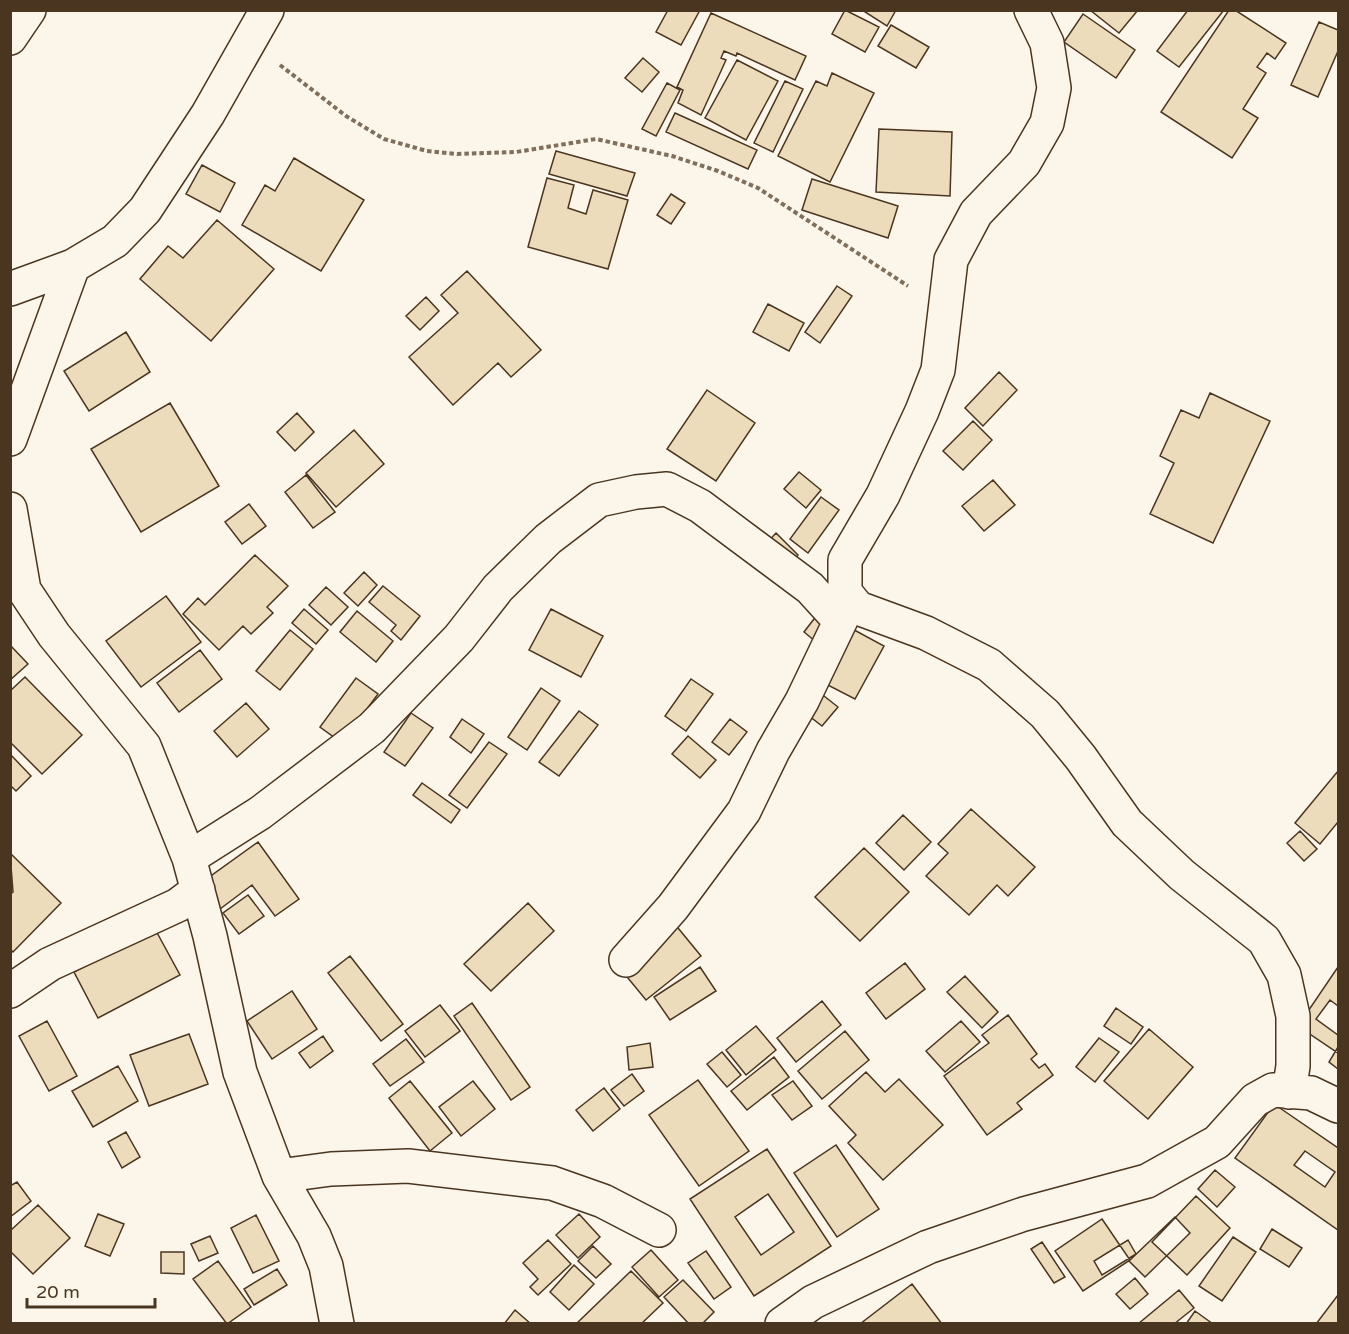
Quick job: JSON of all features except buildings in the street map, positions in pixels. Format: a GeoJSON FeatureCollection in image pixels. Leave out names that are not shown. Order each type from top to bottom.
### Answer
{"type":"FeatureCollection","features":[{"type":"Feature","properties":{"kind":"street"},"geometry":{"type":"LineString","coordinates":[[10,38],[29,10]]}},
{"type":"Feature","properties":{"kind":"street"},"geometry":{"type":"LineString","coordinates":[[10,289],[73,266],[115,241],[145,210],[208,114],[267,10]]}},
{"type":"Feature","properties":{"kind":"street"},"geometry":{"type":"LineString","coordinates":[[626,960],[685,892],[744,811],[773,751],[802,701],[845,610],[845,560],[883,495],[922,411],[938,370],[951,260],[976,213],[1024,163],[1047,123],[1054,88],[1047,43],[1031,10]]}},
{"type":"Feature","properties":{"kind":"street"},"geometry":{"type":"LineString","coordinates":[[10,439],[73,266]]}},
{"type":"Feature","properties":{"kind":"street"},"geometry":{"type":"LineString","coordinates":[[189,858],[260,813],[372,728],[459,638],[498,588],[548,539],[599,500],[636,492],[667,489],[700,506],[810,588],[845,610],[858,608],[926,633],[989,665],[1045,714],[1081,758],[1127,823],[1182,875],[1264,940],[1284,975],[1293,1016],[1293,1066],[1289,1092]]}},
{"type":"Feature","properties":{"kind":"street"},"geometry":{"type":"LineString","coordinates":[[10,509],[24,590],[54,636],[144,746],[189,858],[240,1072],[279,1176],[314,1236],[326,1266],[337,1323]]}},
{"type":"Feature","properties":{"kind":"street"},"geometry":{"type":"LineString","coordinates":[[10,991],[50,964],[178,905],[198,890]]}},
{"type":"Feature","properties":{"kind":"street"},"geometry":{"type":"LineString","coordinates":[[782,1323],[813,1302],[928,1247],[1024,1214],[1147,1181],[1217,1142],[1255,1100],[1273,1089],[1311,1093],[1338,1106]]}},
{"type":"Feature","properties":{"kind":"street"},"geometry":{"type":"LineString","coordinates":[[279,1176],[332,1169],[408,1166],[552,1183],[603,1201],[659,1230]]}},
{"type":"Feature","properties":{"kind":"path"},"geometry":{"type":"LineString","coordinates":[[250,41],[346,116],[384,139],[428,151],[457,154],[516,152],[596,139],[672,156],[718,171],[758,188],[945,309]]}}]}
